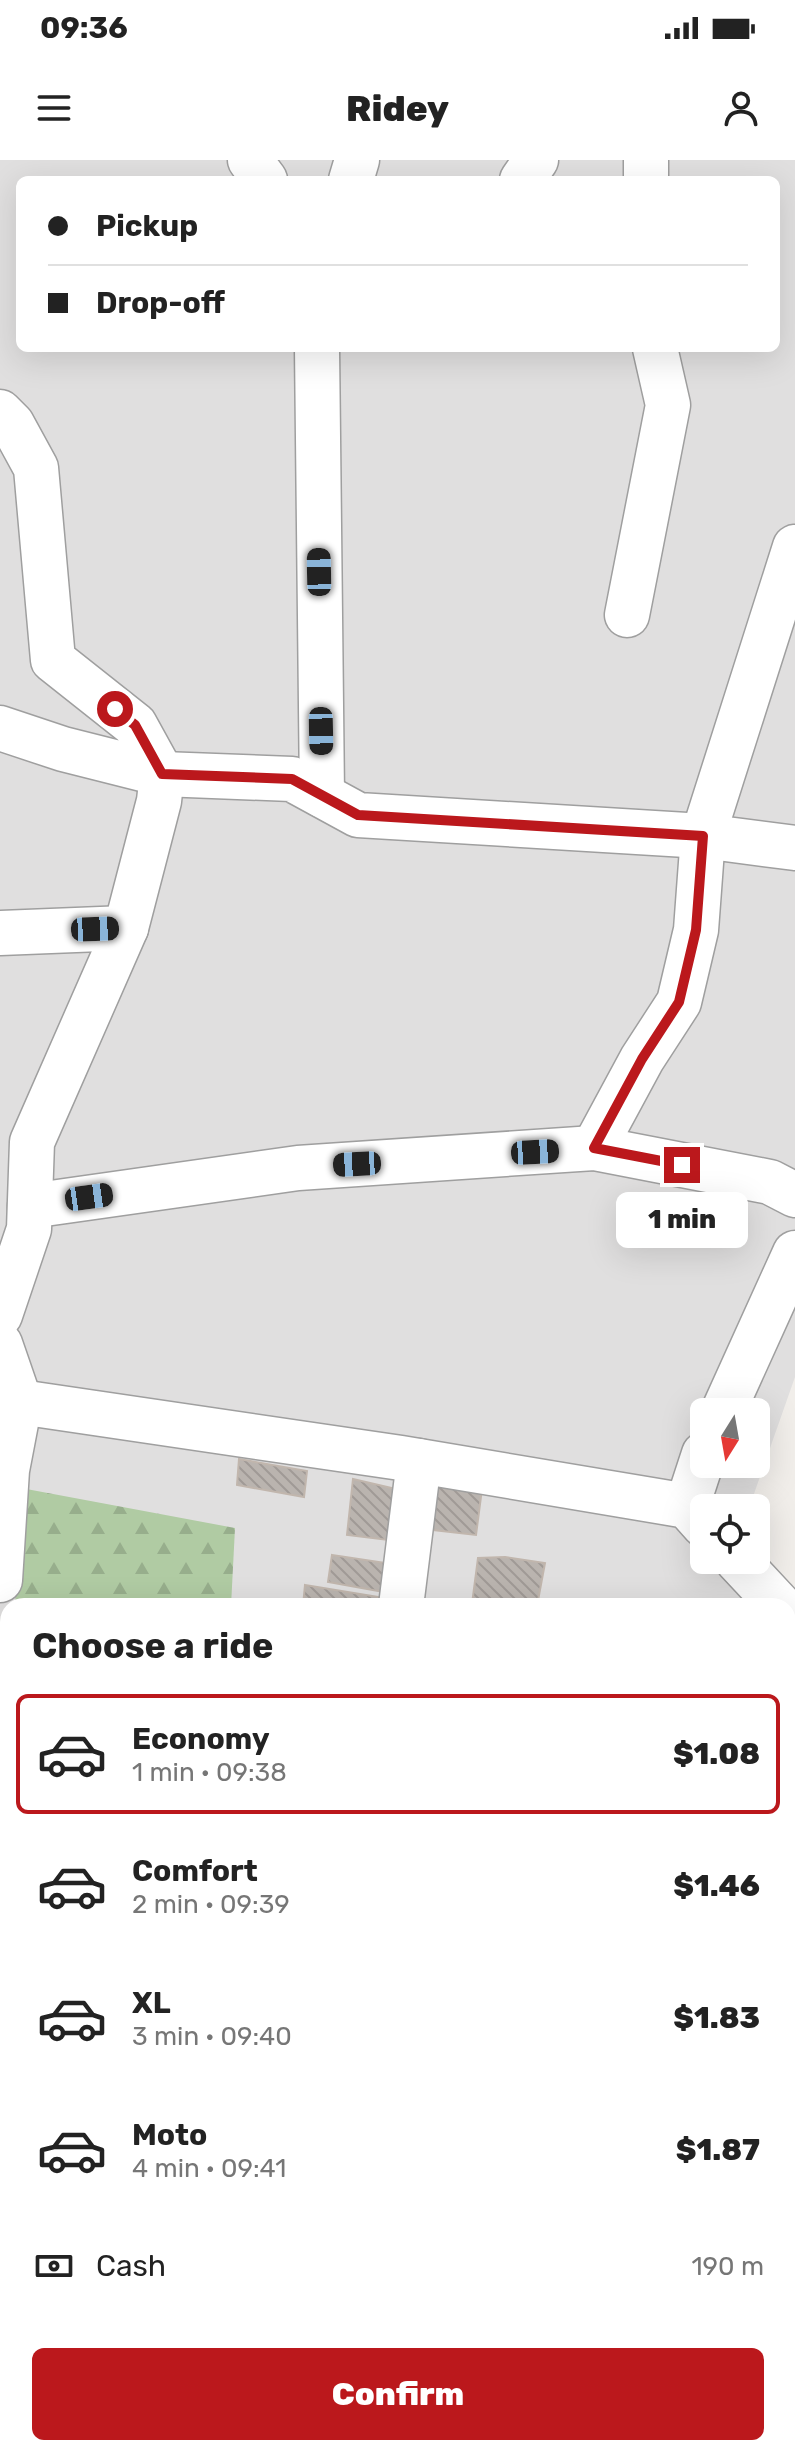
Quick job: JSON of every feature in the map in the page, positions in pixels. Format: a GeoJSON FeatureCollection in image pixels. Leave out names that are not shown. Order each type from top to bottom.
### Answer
{"type":"FeatureCollection","features":[{"type":"Feature","properties":{"kind":"street"},"geometry":{"type":"LineString","coordinates":[[317,352],[322,795]]}},
{"type":"Feature","properties":{"kind":"street"},"geometry":{"type":"LineString","coordinates":[[627,615],[668,405],[656,352]]}},
{"type":"Feature","properties":{"kind":"street"},"geometry":{"type":"LineString","coordinates":[[0,412],[12,424],[36,468],[53,660],[135,725],[162,774],[159,801],[126,928],[32,1142],[29,1229],[0,1315]]}},
{"type":"Feature","properties":{"kind":"street"},"geometry":{"type":"LineString","coordinates":[[594,1148],[642,1059],[679,1002],[696,930],[703,836],[795,547]]}},
{"type":"Feature","properties":{"kind":"street"},"geometry":{"type":"LineString","coordinates":[[0,728],[63,749],[162,774],[292,779],[358,815],[703,836],[795,848]]}},
{"type":"Feature","properties":{"kind":"street"},"geometry":{"type":"LineString","coordinates":[[0,933],[126,928]]}},
{"type":"Feature","properties":{"kind":"street"},"geometry":{"type":"LineString","coordinates":[[30,1206],[298,1168],[594,1148],[770,1182],[795,1195]]}},
{"type":"Feature","properties":{"kind":"street"},"geometry":{"type":"LineString","coordinates":[[729,1398],[795,1253]]}},
{"type":"Feature","properties":{"kind":"street"},"geometry":{"type":"LineString","coordinates":[[0,1344],[20,1402],[7,1470],[0,1580]]}},
{"type":"Feature","properties":{"kind":"street"},"geometry":{"type":"LineString","coordinates":[[20,1402],[419,1461],[690,1514]]}},
{"type":"Feature","properties":{"kind":"street"},"geometry":{"type":"LineString","coordinates":[[402,1598],[419,1461]]}},
{"type":"Feature","properties":{"kind":"street"},"geometry":{"type":"LineString","coordinates":[[750,1574],[773,1598]]}},
{"type":"Feature","properties":{"kind":"shaded area"},"geometry":{"type":"Polygon","coordinates":[[[0,160],[795,160],[795,1377],[770,1448],[770,1398],[690,1398],[690,1478],[760,1478],[754,1494],[690,1494],[690,1574],[761,1574],[779,1598],[0,1598],[0,160]]]}},
{"type":"Feature","properties":{"kind":"green space"},"geometry":{"type":"Polygon","coordinates":[[[21,1488],[235,1528],[231,1598],[15,1598],[21,1488]]]}},
{"type":"Feature","properties":{"kind":"building"},"geometry":{"type":"Polygon","coordinates":[[[239,1459],[307,1471],[304,1497],[237,1485],[239,1459]]]}},
{"type":"Feature","properties":{"kind":"building"},"geometry":{"type":"Polygon","coordinates":[[[353,1479],[396,1489],[388,1540],[347,1535],[353,1479]]]}},
{"type":"Feature","properties":{"kind":"building"},"geometry":{"type":"Polygon","coordinates":[[[420,1483],[482,1489],[476,1535],[416,1528],[420,1483]]]}},
{"type":"Feature","properties":{"kind":"building"},"geometry":{"type":"Polygon","coordinates":[[[332,1555],[386,1563],[384,1592],[328,1582],[332,1555]]]}},
{"type":"Feature","properties":{"kind":"building"},"geometry":{"type":"Polygon","coordinates":[[[505,1557],[545,1563],[538,1598],[473,1598],[478,1558],[505,1557]]]}},
{"type":"Feature","properties":{"kind":"building"},"geometry":{"type":"Polygon","coordinates":[[[305,1585],[385,1598],[304,1598],[305,1585]]]}},
{"type":"Feature","properties":{"kind":"route"},"geometry":{"type":"LineString","coordinates":[[115,709],[135,725],[162,774],[292,779],[358,815],[703,836],[696,930],[679,1002],[642,1059],[594,1148],[682,1165]]}}]}
